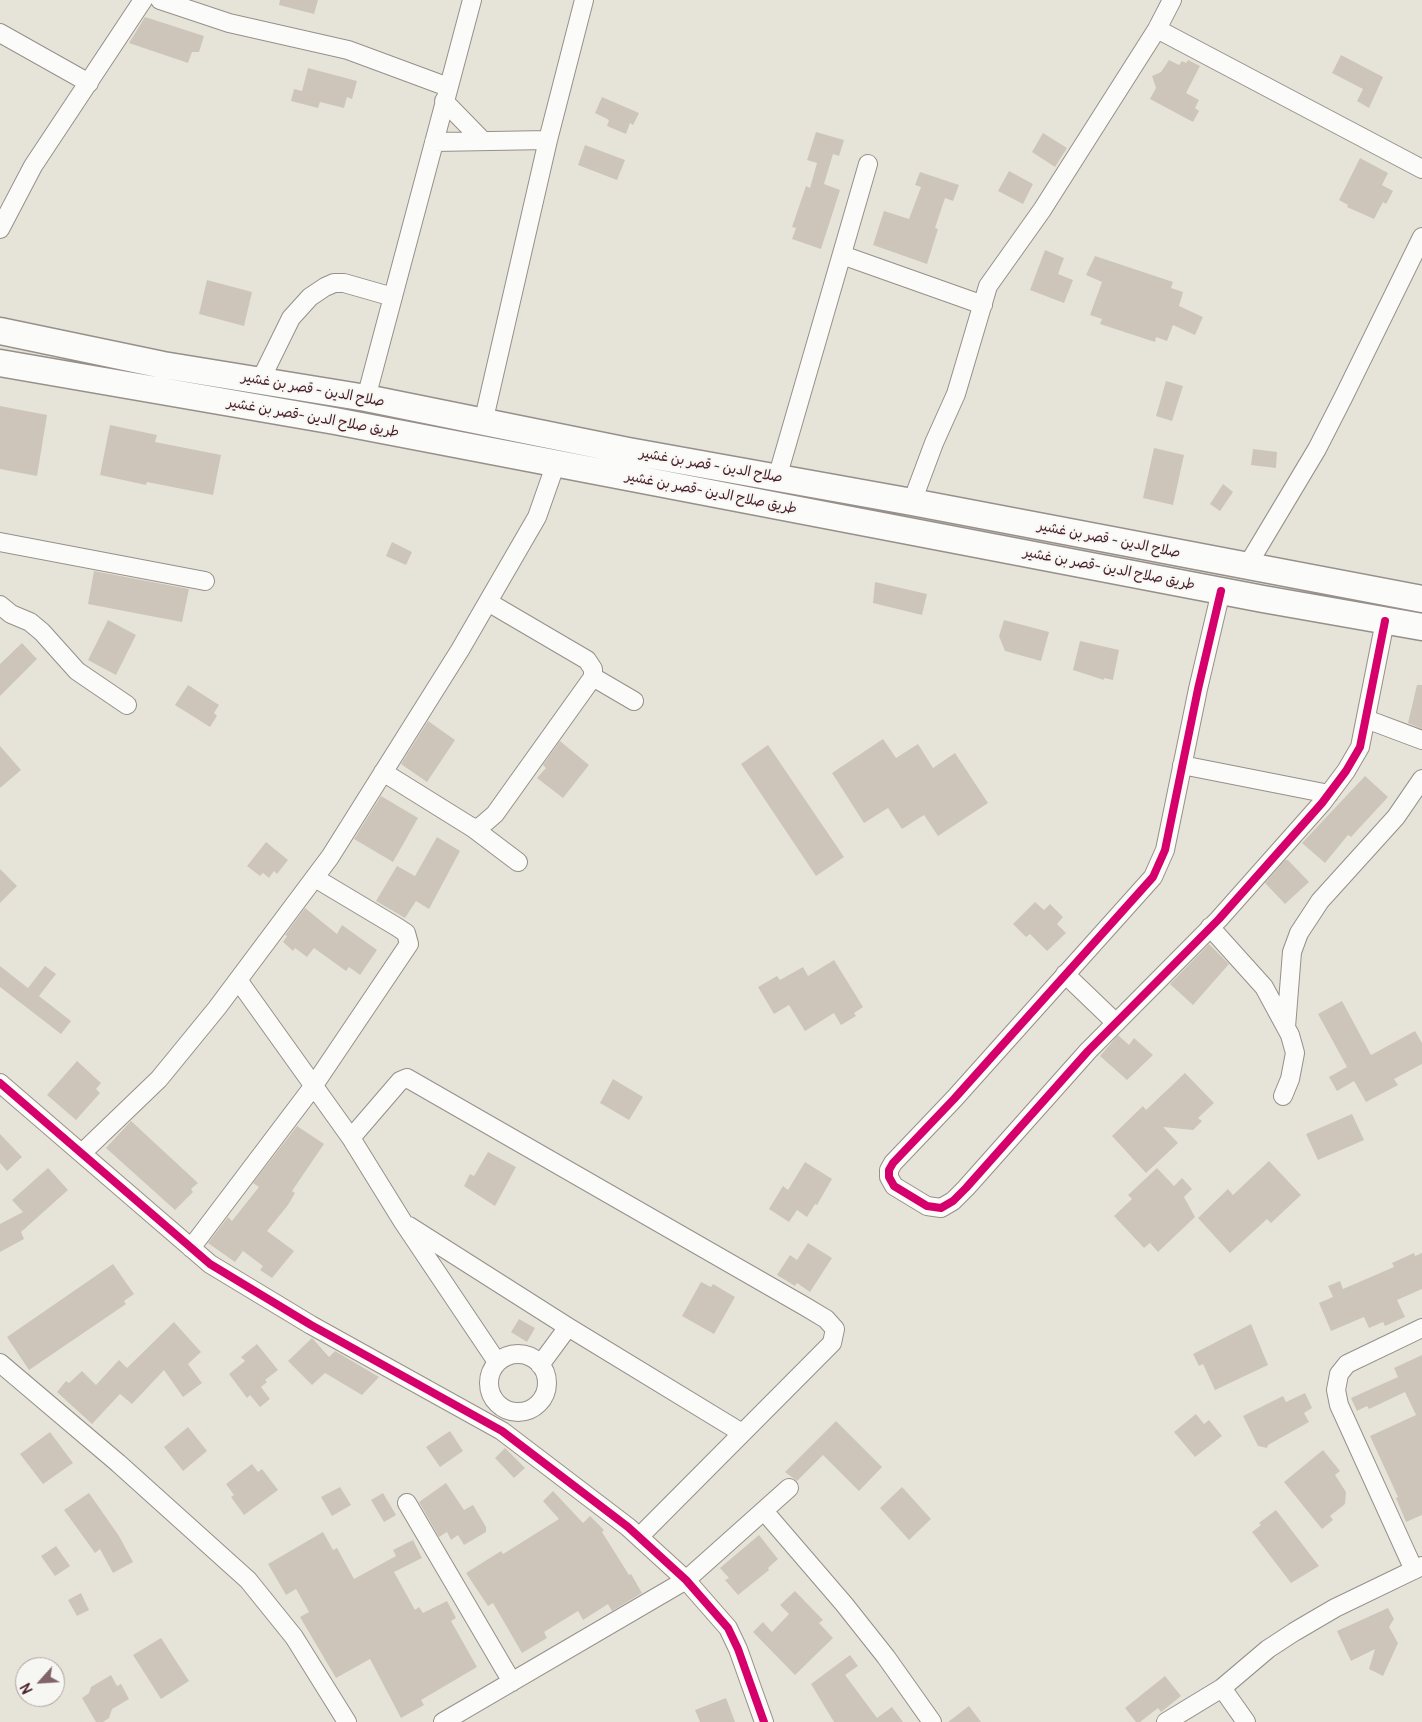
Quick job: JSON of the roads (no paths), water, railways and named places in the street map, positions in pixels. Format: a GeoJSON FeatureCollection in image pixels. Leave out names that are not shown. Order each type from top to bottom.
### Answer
{"type":"FeatureCollection","features":[{"type":"Feature","properties":{"kind":"highway","name":"صلاح الدين - قصر بن غشير"},"geometry":{"type":"LineString","coordinates":[[0,331],[163,365],[366,398],[483,423],[1422,599]]}},
{"type":"Feature","properties":{"kind":"highway"},"geometry":{"type":"LineString","coordinates":[[12,365],[32,337]]}},
{"type":"Feature","properties":{"kind":"highway","name":"طريق صلاح الدين -قصر بن غشير"},"geometry":{"type":"LineString","coordinates":[[12,365],[335,421],[1221,591],[1422,627]]}},
{"type":"Feature","properties":{"kind":"street"},"geometry":{"type":"LineString","coordinates":[[0,229],[33,166],[143,0]]}},
{"type":"Feature","properties":{"kind":"street"},"geometry":{"type":"LineString","coordinates":[[160,0],[229,23],[348,50],[446,94],[483,141]]}},
{"type":"Feature","properties":{"kind":"street"},"geometry":{"type":"LineString","coordinates":[[366,398],[472,0]]}},
{"type":"Feature","properties":{"kind":"street"},"geometry":{"type":"LineString","coordinates":[[483,423],[548,140],[584,0]]}},
{"type":"Feature","properties":{"kind":"street"},"geometry":{"type":"LineString","coordinates":[[912,502],[934,443],[956,394],[988,286],[1042,210],[1157,29],[1172,0]]}},
{"type":"Feature","properties":{"kind":"street"},"geometry":{"type":"LineString","coordinates":[[1157,29],[1422,169]]}},
{"type":"Feature","properties":{"kind":"street"},"geometry":{"type":"LineString","coordinates":[[0,33],[89,83]]}},
{"type":"Feature","properties":{"kind":"street"},"geometry":{"type":"LineString","coordinates":[[434,142],[548,140]]}},
{"type":"Feature","properties":{"kind":"street"},"geometry":{"type":"LineString","coordinates":[[777,478],[868,164]]}},
{"type":"Feature","properties":{"kind":"street"},"geometry":{"type":"LineString","coordinates":[[1247,566],[1339,407],[1422,236]]}},
{"type":"Feature","properties":{"kind":"street"},"geometry":{"type":"LineString","coordinates":[[842,255],[983,305]]}},
{"type":"Feature","properties":{"kind":"street"},"geometry":{"type":"LineString","coordinates":[[260,381],[290,318],[310,297],[325,287],[334,283],[344,283],[393,297]]}},
{"type":"Feature","properties":{"kind":"street"},"geometry":{"type":"LineString","coordinates":[[82,1154],[159,1079],[238,980],[315,878],[488,602],[537,517],[556,463]]}},
{"type":"Feature","properties":{"kind":"street"},"geometry":{"type":"LineString","coordinates":[[0,542],[205,581]]}},
{"type":"Feature","properties":{"kind":"street"},"geometry":{"type":"LineString","coordinates":[[1221,591],[1165,850],[1153,877],[954,1099],[893,1163],[889,1170],[889,1177],[894,1186],[927,1206],[941,1208],[953,1200],[1116,1023],[1210,927],[1328,794],[1346,771],[1360,747],[1385,621]]}},
{"type":"Feature","properties":{"kind":"street"},"geometry":{"type":"LineString","coordinates":[[473,828],[490,821],[593,677],[593,668],[587,660],[488,602]]}},
{"type":"Feature","properties":{"kind":"street"},"geometry":{"type":"LineString","coordinates":[[0,604],[11,614],[30,622],[42,632],[77,671],[127,706]]}},
{"type":"Feature","properties":{"kind":"street"},"geometry":{"type":"LineString","coordinates":[[593,677],[634,701]]}},
{"type":"Feature","properties":{"kind":"street"},"geometry":{"type":"LineString","coordinates":[[1366,719],[1422,740]]}},
{"type":"Feature","properties":{"kind":"street"},"geometry":{"type":"LineString","coordinates":[[1182,765],[1328,794]]}},
{"type":"Feature","properties":{"kind":"street"},"geometry":{"type":"LineString","coordinates":[[383,772],[473,828],[518,862]]}},
{"type":"Feature","properties":{"kind":"street"},"geometry":{"type":"LineString","coordinates":[[1286,1027],[1292,952],[1299,933],[1320,901],[1396,816],[1422,779]]}},
{"type":"Feature","properties":{"kind":"street"},"geometry":{"type":"LineString","coordinates":[[191,1248],[312,1088],[410,944],[406,934],[397,927],[315,878]]}},
{"type":"Feature","properties":{"kind":"street"},"geometry":{"type":"LineString","coordinates":[[1210,927],[1264,987],[1286,1027],[1295,1053],[1290,1079],[1283,1096]]}},
{"type":"Feature","properties":{"kind":"street"},"geometry":{"type":"LineString","coordinates":[[1065,974],[1116,1023]]}},
{"type":"Feature","properties":{"kind":"street"},"geometry":{"type":"LineString","coordinates":[[238,980],[312,1088],[351,1138],[403,1222],[497,1362]]}},
{"type":"Feature","properties":{"kind":"street"},"geometry":{"type":"LineString","coordinates":[[351,1138],[401,1079],[407,1078],[826,1319],[835,1329],[832,1343],[638,1537]]}},
{"type":"Feature","properties":{"kind":"street"},"geometry":{"type":"LineString","coordinates":[[0,1083],[210,1264],[311,1325],[502,1431],[638,1537],[686,1580],[728,1628],[764,1722]]}},
{"type":"Feature","properties":{"kind":"street"},"geometry":{"type":"LineString","coordinates":[[403,1222],[568,1327],[742,1433]]}},
{"type":"Feature","properties":{"kind":"street"},"geometry":{"type":"LineString","coordinates":[[540,1365],[568,1327]]}},
{"type":"Feature","properties":{"kind":"street"},"geometry":{"type":"LineString","coordinates":[[1166,1722],[1222,1688],[1268,1649],[1294,1632],[1335,1608],[1418,1568],[1339,1405],[1336,1390],[1338,1374],[1347,1364],[1422,1328]]}},
{"type":"Feature","properties":{"kind":"street"},"geometry":{"type":"LineString","coordinates":[[519,1354],[531,1357],[540,1365],[547,1382],[542,1399],[528,1411],[510,1412],[497,1404],[489,1391],[489,1375],[497,1362],[507,1356],[519,1354]]}},
{"type":"Feature","properties":{"kind":"street"},"geometry":{"type":"LineString","coordinates":[[0,1363],[118,1463],[248,1580],[294,1637],[347,1722]]}},
{"type":"Feature","properties":{"kind":"street"},"geometry":{"type":"LineString","coordinates":[[502,1431],[510,1412]]}},
{"type":"Feature","properties":{"kind":"street"},"geometry":{"type":"LineString","coordinates":[[443,1722],[686,1580],[789,1488]]}},
{"type":"Feature","properties":{"kind":"street"},"geometry":{"type":"LineString","coordinates":[[407,1503],[512,1682]]}},
{"type":"Feature","properties":{"kind":"street"},"geometry":{"type":"LineString","coordinates":[[764,1511],[886,1657],[932,1722]]}},
{"type":"Feature","properties":{"kind":"street"},"geometry":{"type":"LineString","coordinates":[[1222,1688],[1246,1722]]}}]}
